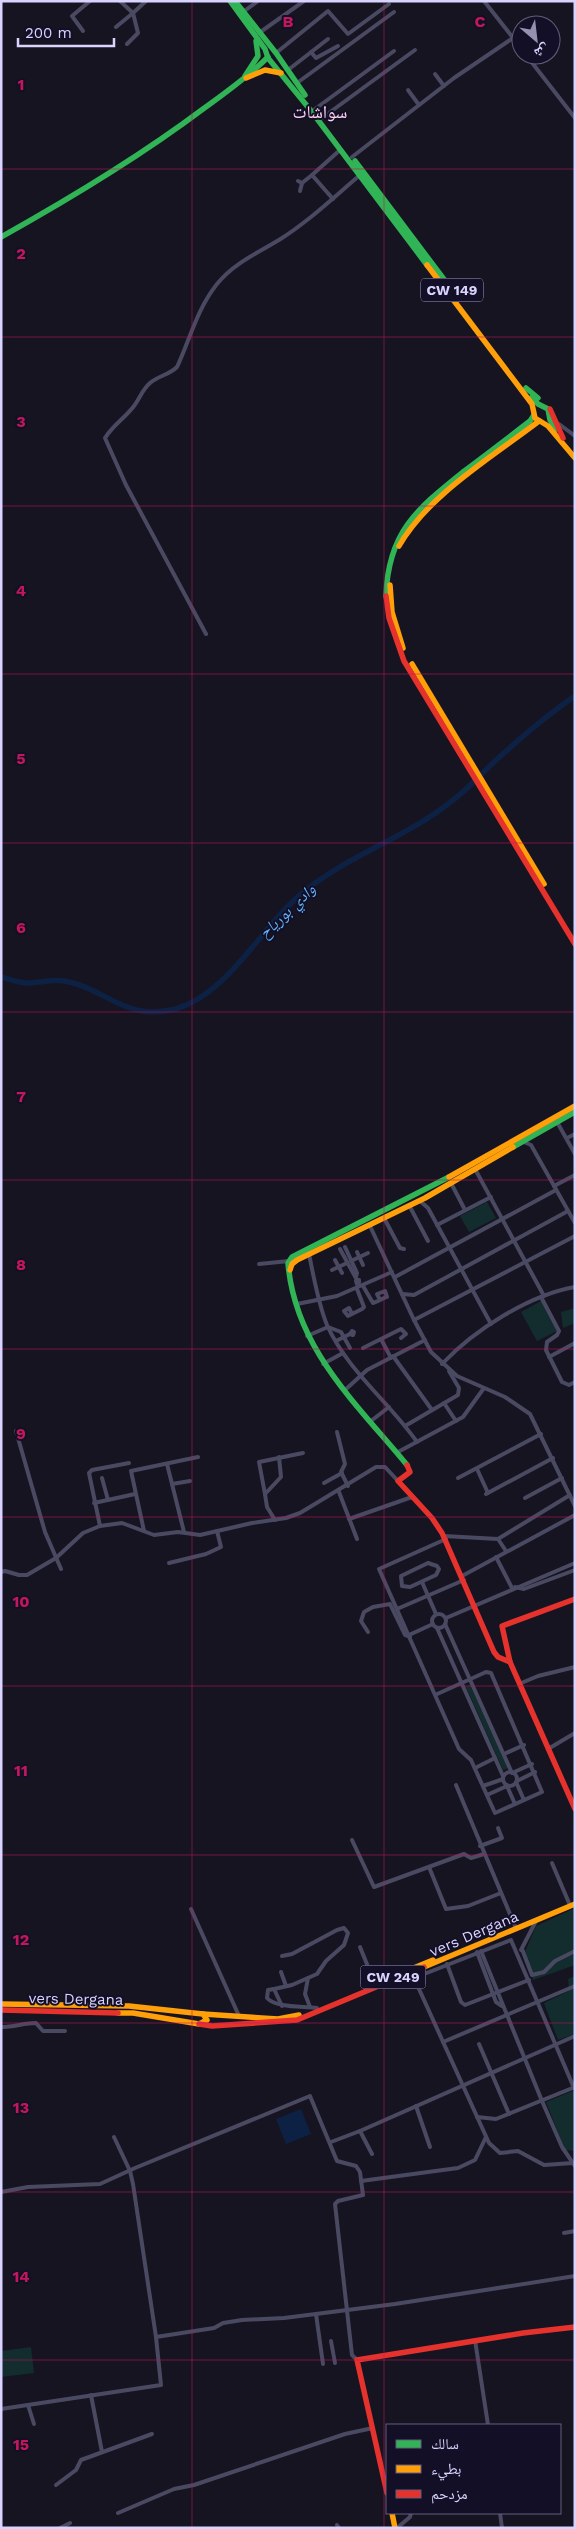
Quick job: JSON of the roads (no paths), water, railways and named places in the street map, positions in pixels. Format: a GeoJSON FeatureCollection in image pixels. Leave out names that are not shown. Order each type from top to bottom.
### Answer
{"type":"FeatureCollection","features":[{"type":"Feature","properties":{"kind":"main road","name":"CW 149"},"geometry":{"type":"LineString","coordinates":[[230,1],[529,400],[534,413]]}},
{"type":"Feature","properties":{"kind":"main road","name":"CW 149"},"geometry":{"type":"LineString","coordinates":[[236,1],[259,33],[272,56]]}},
{"type":"Feature","properties":{"kind":"main road"},"geometry":{"type":"LineString","coordinates":[[246,77],[259,56],[258,46],[252,31]]}},
{"type":"Feature","properties":{"kind":"main road"},"geometry":{"type":"LineString","coordinates":[[1,237],[124,166],[272,56]]}},
{"type":"Feature","properties":{"kind":"main road"},"geometry":{"type":"LineString","coordinates":[[246,77],[266,70],[285,72]]}},
{"type":"Feature","properties":{"kind":"main road","name":"CW 149"},"geometry":{"type":"LineString","coordinates":[[285,72],[297,84],[538,404],[543,407]]}},
{"type":"Feature","properties":{"kind":"main road"},"geometry":{"type":"LineString","coordinates":[[526,388],[550,409],[558,423],[563,438]]}},
{"type":"Feature","properties":{"kind":"main road"},"geometry":{"type":"LineString","coordinates":[[525,425],[531,412],[529,400]]}},
{"type":"Feature","properties":{"kind":"main road"},"geometry":{"type":"LineString","coordinates":[[575,451],[552,423],[548,409],[538,407],[525,425],[425,502],[402,530],[387,566],[386,597],[397,646],[575,944]]}},
{"type":"Feature","properties":{"kind":"main road"},"geometry":{"type":"LineString","coordinates":[[534,413],[540,422],[548,426],[575,458]]}},
{"type":"Feature","properties":{"kind":"main road"},"geometry":{"type":"LineString","coordinates":[[475,775],[401,644],[392,612],[390,581],[392,567],[403,538],[430,505],[540,422],[547,419],[549,414]]}},
{"type":"Feature","properties":{"kind":"main road"},"geometry":{"type":"LineString","coordinates":[[490,800],[575,936]]}},
{"type":"Feature","properties":{"kind":"main road"},"geometry":{"type":"LineString","coordinates":[[510,1662],[498,1657],[494,1652],[444,1536],[398,1481],[411,1470],[323,1364],[307,1336],[297,1304],[289,1261],[424,1190],[575,1106]]}},
{"type":"Feature","properties":{"kind":"main road"},"geometry":{"type":"LineString","coordinates":[[291,1278],[293,1262],[308,1251],[370,1226],[409,1206],[575,1112]]}},
{"type":"Feature","properties":{"kind":"main road"},"geometry":{"type":"LineString","coordinates":[[424,1190],[428,1196]]}},
{"type":"Feature","properties":{"kind":"main road"},"geometry":{"type":"LineString","coordinates":[[417,1193],[420,1200]]}},
{"type":"Feature","properties":{"kind":"main road"},"geometry":{"type":"LineString","coordinates":[[575,1599],[502,1626],[510,1662],[575,1808]]}},
{"type":"Feature","properties":{"kind":"main road","name":"vers Dergana"},"geometry":{"type":"LineString","coordinates":[[1,2010],[85,2014],[133,2013],[199,2024],[225,2025],[291,2022],[536,1921],[573,1902]]}},
{"type":"Feature","properties":{"kind":"main road","name":"CW 249"},"geometry":{"type":"LineString","coordinates":[[203,2014],[287,2018],[317,2008],[573,1902]]}},
{"type":"Feature","properties":{"kind":"main road"},"geometry":{"type":"LineString","coordinates":[[1,2004],[93,2007],[129,2006],[203,2014],[207,2018],[207,2022],[199,2024]]}},
{"type":"Feature","properties":{"kind":"main road"},"geometry":{"type":"LineString","coordinates":[[222,2015],[217,2021],[225,2025]]}},
{"type":"Feature","properties":{"kind":"main road"},"geometry":{"type":"LineString","coordinates":[[386,2488],[357,2360],[475,2340],[575,2327]]}},
{"type":"Feature","properties":{"kind":"main road"},"geometry":{"type":"LineString","coordinates":[[392,2514],[394,2527]]}},
{"type":"Feature","properties":{"kind":"street"},"geometry":{"type":"LineString","coordinates":[[84,31],[72,16],[90,1]]}},
{"type":"Feature","properties":{"kind":"street"},"geometry":{"type":"LineString","coordinates":[[120,1],[133,14],[138,33],[127,44]]}},
{"type":"Feature","properties":{"kind":"street"},"geometry":{"type":"LineString","coordinates":[[116,27],[146,1]]}},
{"type":"Feature","properties":{"kind":"street"},"geometry":{"type":"LineString","coordinates":[[243,12],[258,1]]}},
{"type":"Feature","properties":{"kind":"street"},"geometry":{"type":"LineString","coordinates":[[259,33],[304,1]]}},
{"type":"Feature","properties":{"kind":"street"},"geometry":{"type":"LineString","coordinates":[[484,1],[511,35]]}},
{"type":"Feature","properties":{"kind":"street"},"geometry":{"type":"LineString","coordinates":[[272,56],[328,11],[348,34],[388,4]]}},
{"type":"Feature","properties":{"kind":"street"},"geometry":{"type":"LineString","coordinates":[[297,84],[394,12]]}},
{"type":"Feature","properties":{"kind":"street"},"geometry":{"type":"LineString","coordinates":[[285,72],[328,39]]}},
{"type":"Feature","properties":{"kind":"street"},"geometry":{"type":"LineString","coordinates":[[352,157],[444,86],[511,39]]}},
{"type":"Feature","properties":{"kind":"street"},"geometry":{"type":"LineString","coordinates":[[311,52],[316,58],[338,46]]}},
{"type":"Feature","properties":{"kind":"street"},"geometry":{"type":"LineString","coordinates":[[322,118],[415,50]]}},
{"type":"Feature","properties":{"kind":"street"},"geometry":{"type":"LineString","coordinates":[[315,109],[394,52]]}},
{"type":"Feature","properties":{"kind":"street"},"geometry":{"type":"LineString","coordinates":[[534,65],[575,118]]}},
{"type":"Feature","properties":{"kind":"street"},"geometry":{"type":"LineString","coordinates":[[435,74],[444,86]]}},
{"type":"Feature","properties":{"kind":"street"},"geometry":{"type":"LineString","coordinates":[[408,90],[419,105]]}},
{"type":"Feature","properties":{"kind":"street"},"geometry":{"type":"LineString","coordinates":[[300,191],[300,182],[312,175],[340,150]]}},
{"type":"Feature","properties":{"kind":"street"},"geometry":{"type":"LineString","coordinates":[[313,163],[319,167]]}},
{"type":"Feature","properties":{"kind":"street"},"geometry":{"type":"LineString","coordinates":[[312,175],[334,199]]}},
{"type":"Feature","properties":{"kind":"street"},"geometry":{"type":"LineString","coordinates":[[206,634],[130,494],[105,438],[113,425],[134,405],[142,390],[156,379],[172,372],[177,367],[197,317],[211,292],[222,278],[246,259],[320,212],[360,175]]}},
{"type":"Feature","properties":{"kind":"street"},"geometry":{"type":"LineString","coordinates":[[558,423],[575,436]]}},
{"type":"Feature","properties":{"kind":"street"},"geometry":{"type":"LineString","coordinates":[[558,1122],[575,1153]]}},
{"type":"Feature","properties":{"kind":"street"},"geometry":{"type":"LineString","coordinates":[[567,1138],[575,1134]]}},
{"type":"Feature","properties":{"kind":"street"},"geometry":{"type":"LineString","coordinates":[[532,1136],[531,1145],[575,1223]]}},
{"type":"Feature","properties":{"kind":"street"},"geometry":{"type":"LineString","coordinates":[[524,1142],[531,1145]]}},
{"type":"Feature","properties":{"kind":"street"},"geometry":{"type":"LineString","coordinates":[[475,1169],[514,1240],[559,1331],[557,1336],[546,1344],[549,1357],[562,1382],[569,1385],[575,1382]]}},
{"type":"Feature","properties":{"kind":"street"},"geometry":{"type":"LineString","coordinates":[[395,1278],[502,1219],[575,1175]]}},
{"type":"Feature","properties":{"kind":"street"},"geometry":{"type":"LineString","coordinates":[[451,1183],[465,1210]]}},
{"type":"Feature","properties":{"kind":"street"},"geometry":{"type":"LineString","coordinates":[[437,1225],[491,1197]]}},
{"type":"Feature","properties":{"kind":"street"},"geometry":{"type":"LineString","coordinates":[[420,1200],[427,1206],[491,1324]]}},
{"type":"Feature","properties":{"kind":"street"},"geometry":{"type":"LineString","coordinates":[[409,1206],[428,1241]]}},
{"type":"Feature","properties":{"kind":"street"},"geometry":{"type":"LineString","coordinates":[[402,1294],[414,1294],[514,1240],[575,1210]]}},
{"type":"Feature","properties":{"kind":"street"},"geometry":{"type":"LineString","coordinates":[[384,1218],[400,1248],[404,1249]]}},
{"type":"Feature","properties":{"kind":"street"},"geometry":{"type":"LineString","coordinates":[[370,1226],[424,1340],[442,1364],[449,1370],[524,1409],[535,1421],[575,1506]]}},
{"type":"Feature","properties":{"kind":"street"},"geometry":{"type":"LineString","coordinates":[[414,1320],[575,1236]]}},
{"type":"Feature","properties":{"kind":"street"},"geometry":{"type":"LineString","coordinates":[[345,1247],[349,1262]]}},
{"type":"Feature","properties":{"kind":"street"},"geometry":{"type":"LineString","coordinates":[[340,1249],[357,1273],[364,1306],[352,1314]]}},
{"type":"Feature","properties":{"kind":"street"},"geometry":{"type":"LineString","coordinates":[[308,1251],[319,1300],[328,1327],[343,1353],[417,1442]]}},
{"type":"Feature","properties":{"kind":"street"},"geometry":{"type":"LineString","coordinates":[[357,1252],[363,1265]]}},
{"type":"Feature","properties":{"kind":"street"},"geometry":{"type":"LineString","coordinates":[[332,1270],[368,1253]]}},
{"type":"Feature","properties":{"kind":"street"},"geometry":{"type":"LineString","coordinates":[[335,1260],[342,1272]]}},
{"type":"Feature","properties":{"kind":"street"},"geometry":{"type":"LineString","coordinates":[[259,1264],[289,1261]]}},
{"type":"Feature","properties":{"kind":"street"},"geometry":{"type":"LineString","coordinates":[[297,1304],[319,1300],[392,1272]]}},
{"type":"Feature","properties":{"kind":"street"},"geometry":{"type":"LineString","coordinates":[[359,1284],[372,1303],[380,1300]]}},
{"type":"Feature","properties":{"kind":"street"},"geometry":{"type":"LineString","coordinates":[[442,1364],[470,1337],[491,1324],[543,1296],[575,1287]]}},
{"type":"Feature","properties":{"kind":"street"},"geometry":{"type":"LineString","coordinates":[[307,1336],[328,1327],[340,1331],[350,1348]]}},
{"type":"Feature","properties":{"kind":"street"},"geometry":{"type":"LineString","coordinates":[[363,1348],[402,1329],[406,1334],[401,1338]]}},
{"type":"Feature","properties":{"kind":"street"},"geometry":{"type":"LineString","coordinates":[[336,1341],[350,1334]]}},
{"type":"Feature","properties":{"kind":"street"},"geometry":{"type":"LineString","coordinates":[[381,1339],[392,1357],[432,1410]]}},
{"type":"Feature","properties":{"kind":"street"},"geometry":{"type":"LineString","coordinates":[[345,1390],[360,1374],[424,1340]]}},
{"type":"Feature","properties":{"kind":"street"},"geometry":{"type":"LineString","coordinates":[[549,1357],[575,1343]]}},
{"type":"Feature","properties":{"kind":"street"},"geometry":{"type":"LineString","coordinates":[[323,1364],[343,1353]]}},
{"type":"Feature","properties":{"kind":"street"},"geometry":{"type":"LineString","coordinates":[[405,1426],[456,1396],[459,1391],[449,1370]]}},
{"type":"Feature","properties":{"kind":"street"},"geometry":{"type":"LineString","coordinates":[[398,1452],[456,1421],[469,1410],[484,1388]]}},
{"type":"Feature","properties":{"kind":"street"},"geometry":{"type":"LineString","coordinates":[[444,1403],[456,1421]]}},
{"type":"Feature","properties":{"kind":"street"},"geometry":{"type":"LineString","coordinates":[[371,1421],[389,1407]]}},
{"type":"Feature","properties":{"kind":"street"},"geometry":{"type":"LineString","coordinates":[[16,1431],[45,1532],[61,1569]]}},
{"type":"Feature","properties":{"kind":"street"},"geometry":{"type":"LineString","coordinates":[[324,1484],[342,1473],[345,1464],[337,1432]]}},
{"type":"Feature","properties":{"kind":"street"},"geometry":{"type":"LineString","coordinates":[[458,1478],[542,1434]]}},
{"type":"Feature","properties":{"kind":"street"},"geometry":{"type":"LineString","coordinates":[[275,1520],[267,1507],[259,1462],[303,1453]]}},
{"type":"Feature","properties":{"kind":"street"},"geometry":{"type":"LineString","coordinates":[[144,1531],[131,1471],[198,1457]]}},
{"type":"Feature","properties":{"kind":"street"},"geometry":{"type":"LineString","coordinates":[[265,1494],[281,1477],[279,1457]]}},
{"type":"Feature","properties":{"kind":"street"},"geometry":{"type":"LineString","coordinates":[[476,1469],[487,1494],[553,1458]]}},
{"type":"Feature","properties":{"kind":"street"},"geometry":{"type":"LineString","coordinates":[[100,1526],[88,1474],[90,1471],[129,1463]]}},
{"type":"Feature","properties":{"kind":"street"},"geometry":{"type":"LineString","coordinates":[[167,1464],[184,1532]]}},
{"type":"Feature","properties":{"kind":"street"},"geometry":{"type":"LineString","coordinates":[[1,1572],[5,1570],[19,1576],[27,1575],[56,1558],[83,1533],[100,1526],[122,1523],[154,1535],[184,1532],[200,1535],[275,1520],[306,1511],[381,1466],[398,1481]]}},
{"type":"Feature","properties":{"kind":"street"},"geometry":{"type":"LineString","coordinates":[[342,1473],[348,1486]]}},
{"type":"Feature","properties":{"kind":"street"},"geometry":{"type":"LineString","coordinates":[[102,1478],[108,1500]]}},
{"type":"Feature","properties":{"kind":"street"},"geometry":{"type":"LineString","coordinates":[[525,1498],[562,1478]]}},
{"type":"Feature","properties":{"kind":"street"},"geometry":{"type":"LineString","coordinates":[[172,1484],[190,1481]]}},
{"type":"Feature","properties":{"kind":"street"},"geometry":{"type":"LineString","coordinates":[[339,1492],[357,1539]]}},
{"type":"Feature","properties":{"kind":"street"},"geometry":{"type":"LineString","coordinates":[[94,1503],[135,1494]]}},
{"type":"Feature","properties":{"kind":"street"},"geometry":{"type":"LineString","coordinates":[[444,1536],[498,1539],[570,1495]]}},
{"type":"Feature","properties":{"kind":"street"},"geometry":{"type":"LineString","coordinates":[[349,1519],[412,1497]]}},
{"type":"Feature","properties":{"kind":"street"},"geometry":{"type":"LineString","coordinates":[[397,1609],[463,1578],[506,1551],[575,1515]]}},
{"type":"Feature","properties":{"kind":"street"},"geometry":{"type":"LineString","coordinates":[[169,1564],[206,1554],[221,1547],[217,1531]]}},
{"type":"Feature","properties":{"kind":"street"},"geometry":{"type":"LineString","coordinates":[[435,1695],[486,1672],[491,1673],[536,1772],[542,1792],[495,1813],[471,1760],[458,1749],[379,1569],[444,1536],[463,1535]]}},
{"type":"Feature","properties":{"kind":"street"},"geometry":{"type":"LineString","coordinates":[[498,1539],[506,1551]]}},
{"type":"Feature","properties":{"kind":"street"},"geometry":{"type":"LineString","coordinates":[[496,1557],[514,1587],[524,1589],[575,1570]]}},
{"type":"Feature","properties":{"kind":"street"},"geometry":{"type":"LineString","coordinates":[[428,1563],[435,1564],[439,1569],[436,1575],[422,1582],[410,1588],[404,1587],[400,1578],[428,1563]]}},
{"type":"Feature","properties":{"kind":"street"},"geometry":{"type":"LineString","coordinates":[[446,1618],[514,1587],[575,1563]]}},
{"type":"Feature","properties":{"kind":"street"},"geometry":{"type":"LineString","coordinates":[[560,1569],[562,1575]]}},
{"type":"Feature","properties":{"kind":"street"},"geometry":{"type":"LineString","coordinates":[[422,1582],[436,1614]]}},
{"type":"Feature","properties":{"kind":"street"},"geometry":{"type":"LineString","coordinates":[[368,1632],[361,1621],[364,1612],[373,1607],[390,1604],[405,1635],[409,1636]]}},
{"type":"Feature","properties":{"kind":"street"},"geometry":{"type":"LineString","coordinates":[[436,1614],[446,1618]]}},
{"type":"Feature","properties":{"kind":"street"},"geometry":{"type":"LineString","coordinates":[[436,1614],[432,1618],[433,1624],[437,1628],[515,1804]]}},
{"type":"Feature","properties":{"kind":"street"},"geometry":{"type":"LineString","coordinates":[[446,1618],[445,1624],[512,1773],[516,1777],[516,1782],[524,1800]]}},
{"type":"Feature","properties":{"kind":"street"},"geometry":{"type":"LineString","coordinates":[[409,1636],[433,1624]]}},
{"type":"Feature","properties":{"kind":"street"},"geometry":{"type":"LineString","coordinates":[[437,1628],[445,1624]]}},
{"type":"Feature","properties":{"kind":"street"},"geometry":{"type":"LineString","coordinates":[[519,1684],[575,1667]]}},
{"type":"Feature","properties":{"kind":"street"},"geometry":{"type":"LineString","coordinates":[[548,1749],[575,1733]]}},
{"type":"Feature","properties":{"kind":"street"},"geometry":{"type":"LineString","coordinates":[[504,1754],[524,1745]]}},
{"type":"Feature","properties":{"kind":"street"},"geometry":{"type":"LineString","coordinates":[[475,1768],[495,1758]]}},
{"type":"Feature","properties":{"kind":"street"},"geometry":{"type":"LineString","coordinates":[[483,1786],[503,1777],[506,1773],[512,1773],[532,1764]]}},
{"type":"Feature","properties":{"kind":"street"},"geometry":{"type":"LineString","coordinates":[[487,1795],[507,1786],[512,1786],[536,1772]]}},
{"type":"Feature","properties":{"kind":"street"},"geometry":{"type":"LineString","coordinates":[[456,1785],[515,1926]]}},
{"type":"Feature","properties":{"kind":"street"},"geometry":{"type":"LineString","coordinates":[[480,1846],[502,1838],[498,1828]]}},
{"type":"Feature","properties":{"kind":"street"},"geometry":{"type":"LineString","coordinates":[[352,1840],[374,1887],[464,1854],[471,1858],[484,1854]]}},
{"type":"Feature","properties":{"kind":"street"},"geometry":{"type":"LineString","coordinates":[[552,1863],[573,1902]]}},
{"type":"Feature","properties":{"kind":"street"},"geometry":{"type":"LineString","coordinates":[[429,1867],[446,1909],[468,1906],[501,1893]]}},
{"type":"Feature","properties":{"kind":"street"},"geometry":{"type":"LineString","coordinates":[[192,1909],[239,2016]]}},
{"type":"Feature","properties":{"kind":"street"},"geometry":{"type":"LineString","coordinates":[[518,1957],[536,1921]]}},
{"type":"Feature","properties":{"kind":"street"},"geometry":{"type":"LineString","coordinates":[[282,1956],[292,1954],[337,1930],[346,1930],[348,1936],[344,1945],[326,1961],[317,1974],[266,1992],[267,1998],[282,2006],[296,2005],[317,2008]]}},
{"type":"Feature","properties":{"kind":"street"},"geometry":{"type":"LineString","coordinates":[[404,1977],[414,1978],[509,1939],[529,1980],[574,2088],[492,2120],[477,2117]]}},
{"type":"Feature","properties":{"kind":"street"},"geometry":{"type":"LineString","coordinates":[[360,1947],[375,1984]]}},
{"type":"Feature","properties":{"kind":"street"},"geometry":{"type":"LineString","coordinates":[[522,1949],[529,1971],[535,1975],[544,1972],[555,1961],[575,1951]]}},
{"type":"Feature","properties":{"kind":"street"},"geometry":{"type":"LineString","coordinates":[[479,1952],[495,1994],[507,2014],[542,2101],[574,2164]]}},
{"type":"Feature","properties":{"kind":"street"},"geometry":{"type":"LineString","coordinates":[[447,1964],[463,2004],[468,2004],[529,1980]]}},
{"type":"Feature","properties":{"kind":"street"},"geometry":{"type":"LineString","coordinates":[[281,1972],[286,1986]]}},
{"type":"Feature","properties":{"kind":"street"},"geometry":{"type":"LineString","coordinates":[[308,1978],[305,1991],[310,2007]]}},
{"type":"Feature","properties":{"kind":"street"},"geometry":{"type":"LineString","coordinates":[[414,1978],[489,2143],[500,2152],[518,2151],[544,2165],[574,2164]]}},
{"type":"Feature","properties":{"kind":"street"},"geometry":{"type":"LineString","coordinates":[[443,2042],[575,1986]]}},
{"type":"Feature","properties":{"kind":"street"},"geometry":{"type":"LineString","coordinates":[[274,1988],[282,2006]]}},
{"type":"Feature","properties":{"kind":"street"},"geometry":{"type":"LineString","coordinates":[[1,2027],[18,2027],[26,2023],[36,2023],[43,2031],[65,2031]]}},
{"type":"Feature","properties":{"kind":"street"},"geometry":{"type":"LineString","coordinates":[[331,2142],[575,2036]]}},
{"type":"Feature","properties":{"kind":"street"},"geometry":{"type":"LineString","coordinates":[[479,2044],[509,2114]]}},
{"type":"Feature","properties":{"kind":"street"},"geometry":{"type":"LineString","coordinates":[[1,2192],[28,2187],[100,2184],[310,2096],[331,2142],[337,2161],[356,2166],[360,2172],[363,2195],[338,2201],[335,2204],[352,2355],[357,2360]]}},
{"type":"Feature","properties":{"kind":"street"},"geometry":{"type":"LineString","coordinates":[[416,2106],[430,2147]]}},
{"type":"Feature","properties":{"kind":"street"},"geometry":{"type":"LineString","coordinates":[[360,2131],[372,2154]]}},
{"type":"Feature","properties":{"kind":"street"},"geometry":{"type":"LineString","coordinates":[[1,2409],[161,2385],[156,2337],[130,2171],[114,2137]]}},
{"type":"Feature","properties":{"kind":"street"},"geometry":{"type":"LineString","coordinates":[[361,2181],[458,2168],[475,2160],[486,2137]]}},
{"type":"Feature","properties":{"kind":"street"},"geometry":{"type":"LineString","coordinates":[[568,2155],[575,2154]]}},
{"type":"Feature","properties":{"kind":"street"},"geometry":{"type":"LineString","coordinates":[[564,2233],[575,2231]]}},
{"type":"Feature","properties":{"kind":"street"},"geometry":{"type":"LineString","coordinates":[[156,2337],[214,2328],[242,2320],[254,2321],[348,2310],[575,2276]]}},
{"type":"Feature","properties":{"kind":"street"},"geometry":{"type":"LineString","coordinates":[[316,2314],[323,2364]]}},
{"type":"Feature","properties":{"kind":"street"},"geometry":{"type":"LineString","coordinates":[[475,2340],[488,2424]]}},
{"type":"Feature","properties":{"kind":"street"},"geometry":{"type":"LineString","coordinates":[[331,2341],[335,2363]]}},
{"type":"Feature","properties":{"kind":"street"},"geometry":{"type":"LineString","coordinates":[[91,2395],[102,2452]]}},
{"type":"Feature","properties":{"kind":"street"},"geometry":{"type":"LineString","coordinates":[[28,2405],[34,2424]]}},
{"type":"Feature","properties":{"kind":"street"},"geometry":{"type":"LineString","coordinates":[[118,2513],[174,2489],[194,2485],[345,2434],[373,2428]]}},
{"type":"Feature","properties":{"kind":"street"},"geometry":{"type":"LineString","coordinates":[[56,2485],[76,2470],[80,2460],[152,2434]]}},
{"type":"Feature","properties":{"kind":"street"},"geometry":{"type":"LineString","coordinates":[[394,2527],[410,2517],[411,2514]]}},
{"type":"Feature","properties":{"kind":"street"},"geometry":{"type":"LineString","coordinates":[[500,2514],[502,2528]]}},
{"type":"Feature","properties":{"kind":"street"},"geometry":{"type":"LineString","coordinates":[[60,2528],[70,2524]]}},
{"type":"Feature","properties":{"kind":"water"},"geometry":{"type":"Polygon","coordinates":[[[301,2109],[311,2134],[286,2144],[276,2119],[301,2109]]]}},
{"type":"Feature","properties":{"kind":"waterway","name":"وادي بورياح"},"geometry":{"type":"LineString","coordinates":[[1,977],[24,983],[65,981],[80,985],[117,1003],[143,1011],[158,1012],[176,1009],[195,1001],[213,989],[245,956],[290,904],[306,890],[341,867],[413,827],[448,804],[522,737],[575,696]]}},
{"type":"Feature","properties":{"kind":"district","name":"سواشات"},"geometry":{"type":"Point","coordinates":[320,111]}}]}
